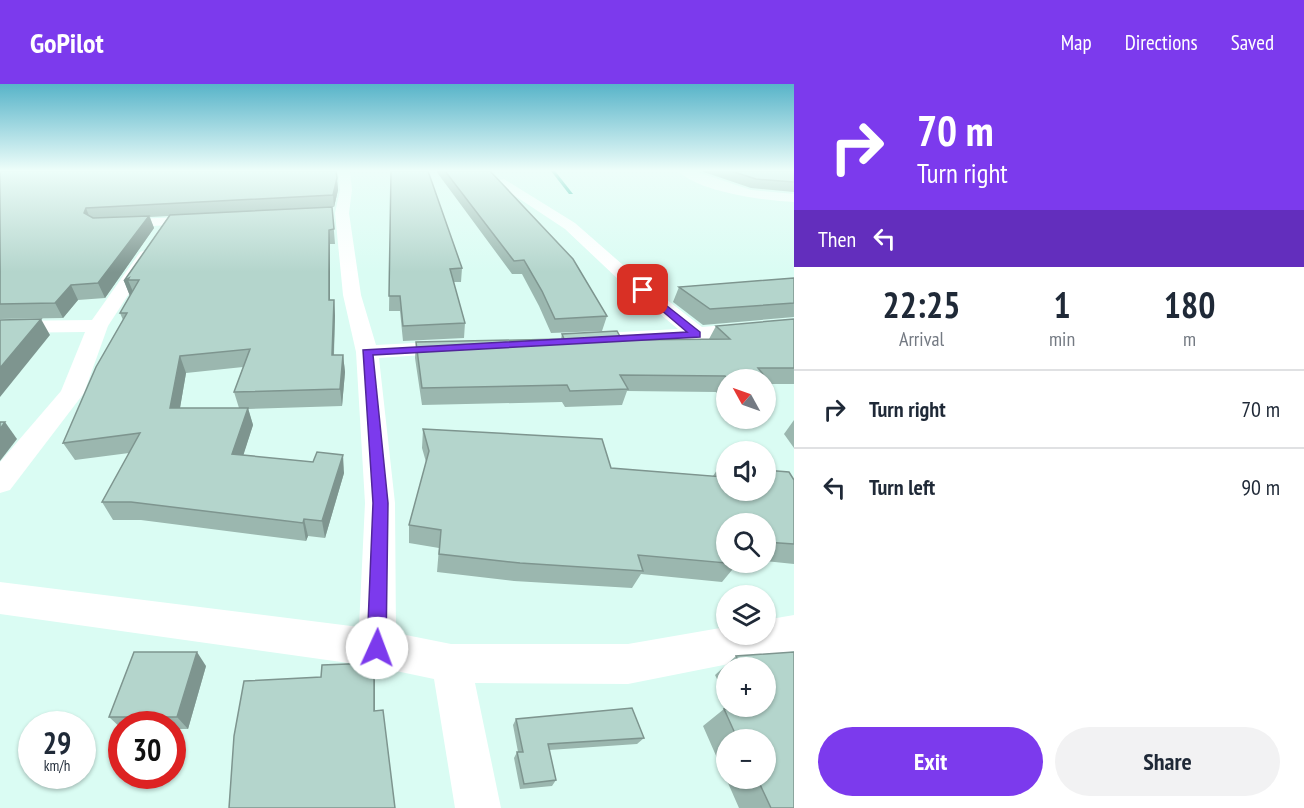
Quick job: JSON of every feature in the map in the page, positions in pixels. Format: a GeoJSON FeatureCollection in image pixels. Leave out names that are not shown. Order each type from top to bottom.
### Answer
{"type":"FeatureCollection","features":[{"type":"Feature","properties":{"kind":"street"},"geometry":{"type":"LineString","coordinates":[[340,205],[337,213],[352,295],[367,352],[380,503],[377,648]]}},
{"type":"Feature","properties":{"kind":"street"},"geometry":{"type":"LineString","coordinates":[[537,205],[570,226],[625,276],[697,334]]}},
{"type":"Feature","properties":{"kind":"street"},"geometry":{"type":"LineString","coordinates":[[98,225],[215,219]]}},
{"type":"Feature","properties":{"kind":"street"},"geometry":{"type":"LineString","coordinates":[[0,482],[72,393],[98,326],[169,221]]}},
{"type":"Feature","properties":{"kind":"street"},"geometry":{"type":"LineString","coordinates":[[567,341],[697,334],[794,325]]}},
{"type":"Feature","properties":{"kind":"street"},"geometry":{"type":"LineString","coordinates":[[0,327],[98,326]]}},
{"type":"Feature","properties":{"kind":"street"},"geometry":{"type":"LineString","coordinates":[[367,352],[473,346]]}},
{"type":"Feature","properties":{"kind":"street"},"geometry":{"type":"LineString","coordinates":[[0,598],[377,648],[451,663],[628,664],[794,633]]}},
{"type":"Feature","properties":{"kind":"street"},"geometry":{"type":"LineString","coordinates":[[451,663],[478,808]]}},
{"type":"Feature","properties":{"kind":"building"},"geometry":{"type":"Polygon","coordinates":[[[0,205],[147,205],[86,208],[84,213],[93,218],[149,216],[98,283],[71,285],[55,303],[0,304],[0,205]]]}},
{"type":"Feature","properties":{"kind":"building"},"geometry":{"type":"Polygon","coordinates":[[[390,205],[440,205],[462,268],[450,269],[465,323],[403,326],[400,296],[389,296],[390,205]]]}},
{"type":"Feature","properties":{"kind":"building"},"geometry":{"type":"Polygon","coordinates":[[[471,205],[522,205],[573,259],[607,316],[555,319],[524,260],[514,261],[471,205]]]}},
{"type":"Feature","properties":{"kind":"building"},"geometry":{"type":"Polygon","coordinates":[[[332,207],[334,229],[329,230],[329,300],[334,300],[332,355],[343,355],[340,389],[234,392],[250,349],[180,356],[170,408],[248,408],[232,454],[313,462],[317,452],[343,455],[322,521],[304,519],[303,523],[131,502],[102,502],[140,433],[63,443],[96,367],[127,313],[120,313],[139,280],[128,280],[129,278],[124,281],[170,215],[332,207]]]}},
{"type":"Feature","properties":{"kind":"building"},"geometry":{"type":"Polygon","coordinates":[[[794,278],[794,303],[710,309],[679,287],[794,278]]]}},
{"type":"Feature","properties":{"kind":"building"},"geometry":{"type":"Polygon","coordinates":[[[41,319],[0,368],[0,320],[41,319]]]}},
{"type":"Feature","properties":{"kind":"building"},"geometry":{"type":"Polygon","coordinates":[[[794,319],[794,368],[716,369],[716,376],[620,375],[628,389],[570,391],[567,385],[422,388],[416,342],[564,339],[562,334],[617,331],[622,340],[730,339],[716,326],[794,319]]]}},
{"type":"Feature","properties":{"kind":"building"},"geometry":{"type":"Polygon","coordinates":[[[423,429],[602,439],[611,468],[716,476],[716,501],[776,501],[776,471],[789,472],[794,480],[794,544],[776,543],[776,513],[716,513],[716,562],[638,555],[643,571],[520,563],[439,554],[441,530],[409,525],[429,451],[423,429]]]}},
{"type":"Feature","properties":{"kind":"building"},"geometry":{"type":"Polygon","coordinates":[[[134,652],[197,652],[179,711],[111,711],[134,652]]]}},
{"type":"Feature","properties":{"kind":"building"},"geometry":{"type":"Polygon","coordinates":[[[794,652],[794,808],[771,808],[762,789],[776,789],[776,729],[733,729],[728,717],[776,717],[776,657],[736,656],[794,652]]]}},
{"type":"Feature","properties":{"kind":"building"},"geometry":{"type":"Polygon","coordinates":[[[374,663],[374,711],[383,710],[395,808],[229,808],[234,736],[244,681],[321,677],[322,665],[374,663]]]}},
{"type":"Feature","properties":{"kind":"building"},"geometry":{"type":"Polygon","coordinates":[[[632,708],[644,738],[548,744],[556,780],[524,784],[517,752],[523,752],[516,719],[632,708]]]}},
{"type":"Feature","properties":{"kind":"route"},"geometry":{"type":"LineString","coordinates":[[377,648],[380,503],[367,352],[697,334],[643,290]]}}]}
